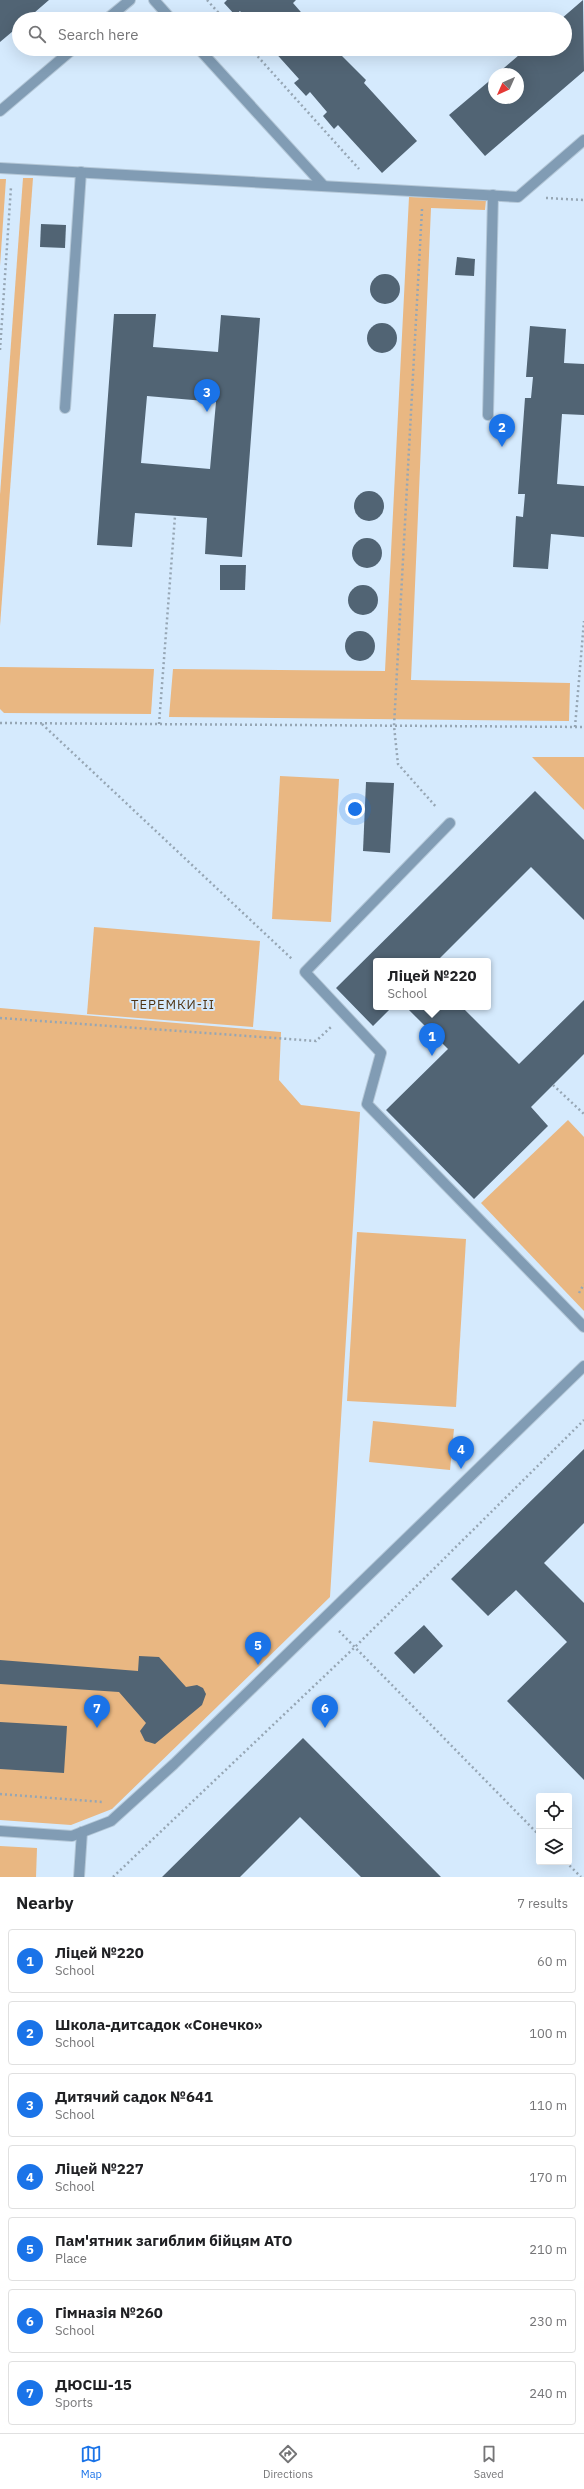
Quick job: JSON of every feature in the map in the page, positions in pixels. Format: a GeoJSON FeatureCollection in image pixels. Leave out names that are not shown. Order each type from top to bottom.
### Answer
{"type":"FeatureCollection","features":[{"type":"Feature","properties":{"kind":"lane"},"geometry":{"type":"LineString","coordinates":[[116,12],[130,0]]}},
{"type":"Feature","properties":{"kind":"lane"},"geometry":{"type":"LineString","coordinates":[[154,0],[165,12]]}},
{"type":"Feature","properties":{"kind":"lane"},"geometry":{"type":"LineString","coordinates":[[0,112],[65,56]]}},
{"type":"Feature","properties":{"kind":"lane"},"geometry":{"type":"LineString","coordinates":[[205,56],[323,185]]}},
{"type":"Feature","properties":{"kind":"lane"},"geometry":{"type":"LineString","coordinates":[[0,168],[375,187],[518,197],[584,140]]}},
{"type":"Feature","properties":{"kind":"lane"},"geometry":{"type":"LineString","coordinates":[[65,408],[81,172]]}},
{"type":"Feature","properties":{"kind":"lane"},"geometry":{"type":"LineString","coordinates":[[488,415],[493,195]]}},
{"type":"Feature","properties":{"kind":"lane"},"geometry":{"type":"LineString","coordinates":[[450,823],[305,972],[381,1053],[367,1104],[584,1327]]}},
{"type":"Feature","properties":{"kind":"lane"},"geometry":{"type":"LineString","coordinates":[[0,1831],[72,1836],[111,1821],[326,1617],[584,1366]]}},
{"type":"Feature","properties":{"kind":"lane"},"geometry":{"type":"LineString","coordinates":[[79,1877],[82,1832]]}},
{"type":"Feature","properties":{"kind":"path"},"geometry":{"type":"LineString","coordinates":[[207,0],[218,12]]}},
{"type":"Feature","properties":{"kind":"path"},"geometry":{"type":"LineString","coordinates":[[257,56],[375,187]]}},
{"type":"Feature","properties":{"kind":"path"},"geometry":{"type":"LineString","coordinates":[[0,350],[12,169]]}},
{"type":"Feature","properties":{"kind":"path"},"geometry":{"type":"LineString","coordinates":[[423,191],[394,726],[398,764],[450,823]]}},
{"type":"Feature","properties":{"kind":"path"},"geometry":{"type":"LineString","coordinates":[[518,197],[584,200]]}},
{"type":"Feature","properties":{"kind":"path"},"geometry":{"type":"LineString","coordinates":[[159,724],[175,516]]}},
{"type":"Feature","properties":{"kind":"path"},"geometry":{"type":"LineString","coordinates":[[575,727],[584,621]]}},
{"type":"Feature","properties":{"kind":"path"},"geometry":{"type":"LineString","coordinates":[[0,723],[584,727]]}},
{"type":"Feature","properties":{"kind":"path"},"geometry":{"type":"LineString","coordinates":[[42,723],[305,972]]}},
{"type":"Feature","properties":{"kind":"path"},"geometry":{"type":"LineString","coordinates":[[0,1018],[316,1041],[345,1015]]}},
{"type":"Feature","properties":{"kind":"path"},"geometry":{"type":"LineString","coordinates":[[553,1085],[584,1114]]}},
{"type":"Feature","properties":{"kind":"path"},"geometry":{"type":"LineString","coordinates":[[113,1877],[354,1648],[584,1420]]}},
{"type":"Feature","properties":{"kind":"path"},"geometry":{"type":"LineString","coordinates":[[326,1617],[354,1648],[536,1832]]}},
{"type":"Feature","properties":{"kind":"path"},"geometry":{"type":"LineString","coordinates":[[0,1794],[129,1804]]}},
{"type":"Feature","properties":{"kind":"path"},"geometry":{"type":"LineString","coordinates":[[569,1865],[581,1877]]}},
{"type":"Feature","properties":{"kind":"shaded area"},"geometry":{"type":"Polygon","coordinates":[[[23,178],[33,178],[0,626],[0,495],[23,178]]]}},
{"type":"Feature","properties":{"kind":"shaded area"},"geometry":{"type":"Polygon","coordinates":[[[0,179],[6,179],[0,266],[0,179]]]}},
{"type":"Feature","properties":{"kind":"shaded area"},"geometry":{"type":"Polygon","coordinates":[[[409,197],[486,200],[485,210],[431,208],[411,680],[570,683],[569,721],[169,717],[173,669],[385,671],[409,197]]]}},
{"type":"Feature","properties":{"kind":"shaded area"},"geometry":{"type":"Polygon","coordinates":[[[0,667],[154,669],[151,714],[4,713],[0,709],[0,667]]]}},
{"type":"Feature","properties":{"kind":"shaded area"},"geometry":{"type":"Polygon","coordinates":[[[532,757],[584,757],[584,810],[532,757]]]}},
{"type":"Feature","properties":{"kind":"shaded area"},"geometry":{"type":"Polygon","coordinates":[[[280,776],[339,779],[331,922],[272,919],[280,776]]]}},
{"type":"Feature","properties":{"kind":"shaded area"},"geometry":{"type":"Polygon","coordinates":[[[94,927],[260,941],[253,1027],[87,1014],[94,927]]]}},
{"type":"Feature","properties":{"kind":"shaded area"},"geometry":{"type":"Polygon","coordinates":[[[0,1008],[281,1032],[279,1080],[301,1105],[360,1112],[330,1597],[112,1809],[71,1825],[0,1820],[0,1008]]]}},
{"type":"Feature","properties":{"kind":"shaded area"},"geometry":{"type":"Polygon","coordinates":[[[568,1120],[584,1137],[584,1311],[481,1203],[568,1120]]]}},
{"type":"Feature","properties":{"kind":"shaded area"},"geometry":{"type":"Polygon","coordinates":[[[357,1232],[466,1239],[456,1407],[347,1401],[357,1232]]]}},
{"type":"Feature","properties":{"kind":"shaded area"},"geometry":{"type":"Polygon","coordinates":[[[373,1421],[454,1429],[450,1470],[369,1462],[373,1421]]]}},
{"type":"Feature","properties":{"kind":"shaded area"},"geometry":{"type":"Polygon","coordinates":[[[0,1846],[37,1848],[36,1877],[0,1877],[0,1846]]]}},
{"type":"Feature","properties":{"kind":"building"},"geometry":{"type":"Polygon","coordinates":[[[0,0],[49,0],[35,12],[12,12],[12,32],[0,42],[0,0]]]}},
{"type":"Feature","properties":{"kind":"building"},"geometry":{"type":"Polygon","coordinates":[[[227,0],[296,0],[293,3],[301,12],[232,12],[224,3],[227,0]]]}},
{"type":"Feature","properties":{"kind":"building"},"geometry":{"type":"Polygon","coordinates":[[[583,0],[584,71],[485,156],[449,115],[488,82],[488,104],[524,104],[524,68],[504,68],[518,56],[572,56],[572,12],[569,12],[583,0]]]}},
{"type":"Feature","properties":{"kind":"building"},"geometry":{"type":"Polygon","coordinates":[[[278,56],[342,56],[366,80],[364,83],[417,141],[382,173],[338,125],[334,129],[323,116],[327,112],[310,92],[306,96],[294,83],[299,79],[278,56]]]}},
{"type":"Feature","properties":{"kind":"building"},"geometry":{"type":"Polygon","coordinates":[[[41,224],[66,225],[65,248],[40,247],[41,224]]]}},
{"type":"Feature","properties":{"kind":"building"},"geometry":{"type":"Polygon","coordinates":[[[457,257],[475,259],[474,276],[455,275],[457,257]]]}},
{"type":"Feature","properties":{"kind":"building"},"geometry":{"type":"Polygon","coordinates":[[[385,274],[396,278],[400,289],[396,300],[385,304],[374,300],[370,289],[374,278],[385,274]]]}},
{"type":"Feature","properties":{"kind":"building"},"geometry":{"type":"Polygon","coordinates":[[[114,314],[156,314],[153,347],[218,352],[221,315],[260,318],[242,557],[205,554],[207,518],[135,513],[132,547],[97,545],[114,314]],[[147,396],[141,463],[210,469],[216,402],[147,396]]]}},
{"type":"Feature","properties":{"kind":"building"},"geometry":{"type":"Polygon","coordinates":[[[382,323],[393,327],[397,338],[393,349],[382,353],[371,349],[367,338],[371,327],[382,323]]]}},
{"type":"Feature","properties":{"kind":"building"},"geometry":{"type":"Polygon","coordinates":[[[530,326],[566,329],[564,363],[584,364],[584,415],[562,414],[557,484],[584,486],[584,537],[551,534],[548,569],[513,567],[516,516],[523,517],[525,494],[518,494],[525,398],[531,398],[533,377],[526,377],[530,326]]]}},
{"type":"Feature","properties":{"kind":"building"},"geometry":{"type":"Polygon","coordinates":[[[369,491],[380,495],[384,506],[380,517],[369,521],[358,517],[354,506],[358,495],[369,491]]]}},
{"type":"Feature","properties":{"kind":"building"},"geometry":{"type":"Polygon","coordinates":[[[367,538],[378,542],[382,553],[378,564],[367,568],[356,564],[352,553],[356,542],[367,538]]]}},
{"type":"Feature","properties":{"kind":"building"},"geometry":{"type":"Polygon","coordinates":[[[220,565],[246,565],[245,590],[220,590],[220,565]]]}},
{"type":"Feature","properties":{"kind":"building"},"geometry":{"type":"Polygon","coordinates":[[[363,585],[374,589],[378,600],[374,611],[363,615],[352,611],[348,600],[352,589],[363,585]]]}},
{"type":"Feature","properties":{"kind":"building"},"geometry":{"type":"Polygon","coordinates":[[[360,631],[371,635],[375,646],[371,657],[360,661],[349,657],[345,646],[349,635],[360,631]]]}},
{"type":"Feature","properties":{"kind":"building"},"geometry":{"type":"Polygon","coordinates":[[[366,782],[394,783],[390,853],[363,851],[366,782]]]}},
{"type":"Feature","properties":{"kind":"building"},"geometry":{"type":"Polygon","coordinates":[[[535,791],[584,840],[584,920],[531,867],[440,958],[373,958],[373,1010],[389,1010],[373,1026],[336,988],[535,791]]]}},
{"type":"Feature","properties":{"kind":"building"},"geometry":{"type":"Polygon","coordinates":[[[584,1000],[584,1054],[531,1107],[548,1126],[474,1199],[386,1110],[448,1049],[409,1010],[465,1010],[519,1064],[584,1000]]]}},
{"type":"Feature","properties":{"kind":"building"},"geometry":{"type":"Polygon","coordinates":[[[584,1449],[584,1523],[544,1563],[584,1603],[584,1780],[507,1701],[567,1642],[516,1590],[488,1616],[451,1579],[584,1449]]]}},
{"type":"Feature","properties":{"kind":"building"},"geometry":{"type":"Polygon","coordinates":[[[424,1625],[443,1646],[414,1674],[394,1653],[424,1625]]]}},
{"type":"Feature","properties":{"kind":"building"},"geometry":{"type":"Polygon","coordinates":[[[139,1656],[159,1657],[186,1687],[197,1685],[203,1688],[206,1694],[202,1705],[155,1744],[145,1741],[140,1731],[146,1723],[119,1692],[0,1684],[0,1660],[138,1671],[139,1656]]]}},
{"type":"Feature","properties":{"kind":"building"},"geometry":{"type":"Polygon","coordinates":[[[0,1722],[67,1726],[64,1773],[0,1769],[0,1722]]]}},
{"type":"Feature","properties":{"kind":"building"},"geometry":{"type":"Polygon","coordinates":[[[303,1738],[441,1877],[361,1877],[300,1817],[240,1877],[162,1877],[303,1738]]]}},
{"type":"Feature","properties":{"kind":"place","name":"Дитячий садок №641"},"geometry":{"type":"Point","coordinates":[207,412]}},
{"type":"Feature","properties":{"kind":"place","name":"Школа-дитсадок «Сонечко»"},"geometry":{"type":"Point","coordinates":[502,447]}},
{"type":"Feature","properties":{"kind":"place","name":"Ліцей №220"},"geometry":{"type":"Point","coordinates":[432,1056]}},
{"type":"Feature","properties":{"kind":"place","name":"Ліцей №227"},"geometry":{"type":"Point","coordinates":[461,1469]}},
{"type":"Feature","properties":{"kind":"place","name":"Пам'ятник загиблим бійцям АТО"},"geometry":{"type":"Point","coordinates":[258,1665]}},
{"type":"Feature","properties":{"kind":"place","name":"ДЮСШ-15"},"geometry":{"type":"Point","coordinates":[97,1728]}},
{"type":"Feature","properties":{"kind":"place","name":"Гімназія №260"},"geometry":{"type":"Point","coordinates":[325,1728]}},
{"type":"Feature","properties":{"kind":"district","name":"ТЕРЕМКИ-ІІ"},"geometry":{"type":"Point","coordinates":[173,1004]}}]}
